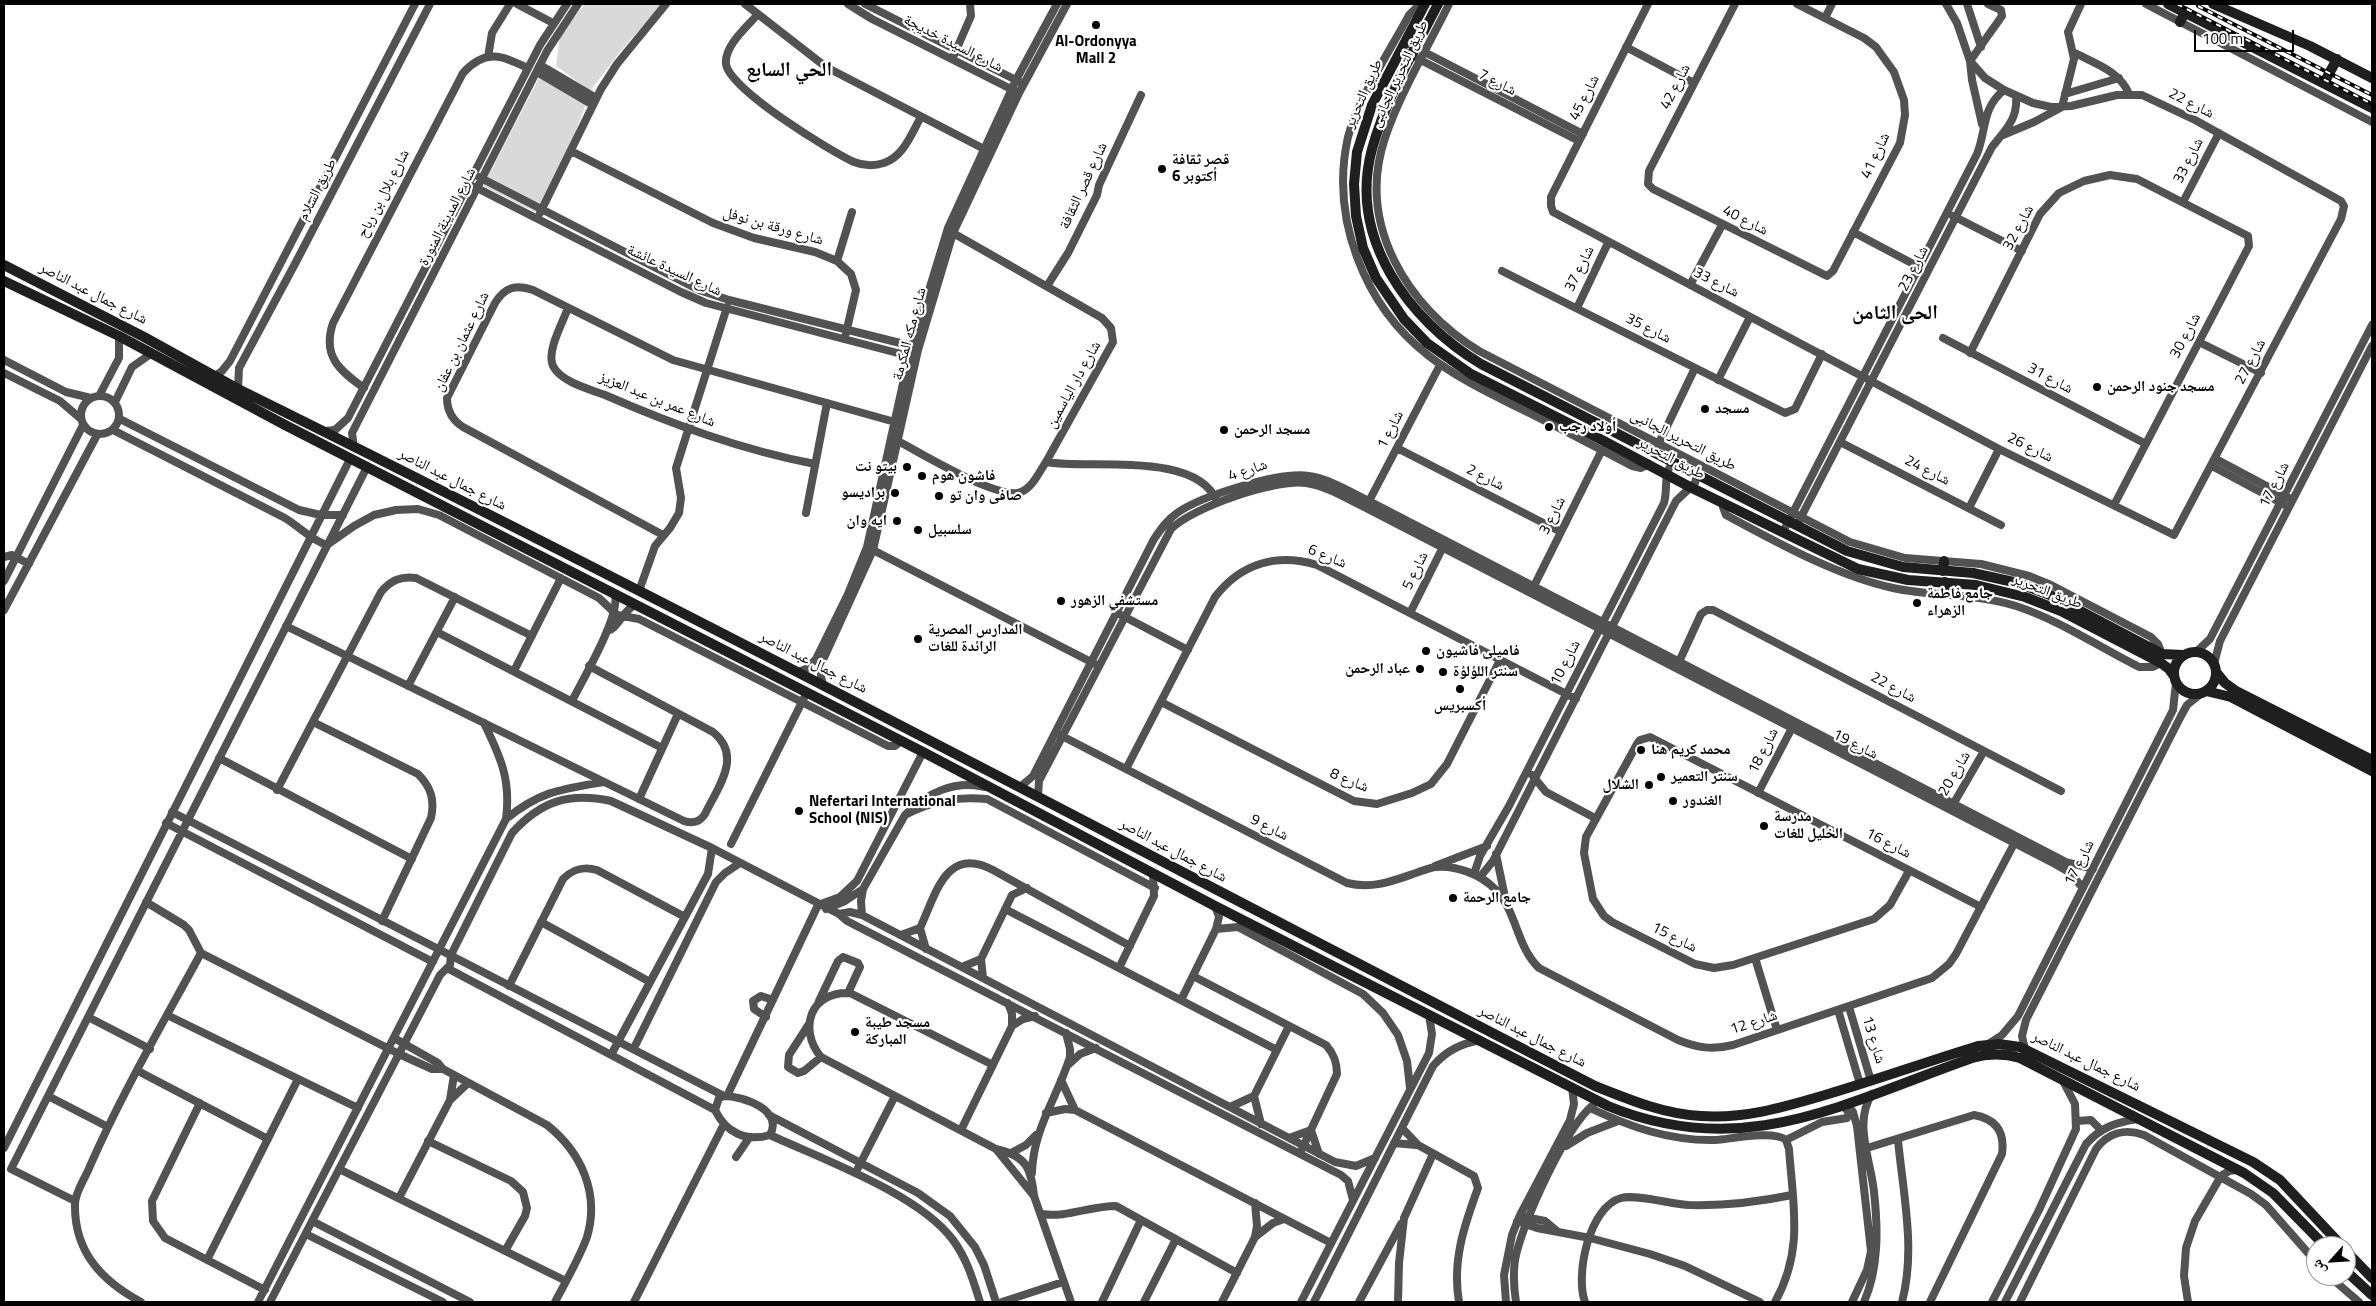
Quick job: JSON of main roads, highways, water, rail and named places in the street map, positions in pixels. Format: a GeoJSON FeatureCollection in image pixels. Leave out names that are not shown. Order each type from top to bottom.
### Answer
{"type":"FeatureCollection","features":[{"type":"Feature","properties":{"kind":"main road","name":"طريق التحرير"},"geometry":{"type":"LineString","coordinates":[[1424,4],[1372,105],[1361,136],[1354,184],[1356,216],[1363,248],[1376,278],[1404,319],[1427,343],[1491,388],[1649,464],[1690,487],[1858,569],[1908,580],[1944,571]]}},
{"type":"Feature","properties":{"kind":"main road","name":"طريق التحرير"},"geometry":{"type":"LineString","coordinates":[[1438,4],[1419,54],[1385,110],[1372,151],[1368,174],[1368,203],[1372,230],[1389,274],[1420,315],[1448,342],[1465,354],[1656,448],[1673,463],[1696,475],[1795,519],[1847,551],[1903,567],[1988,575],[2032,588],[2161,658],[2175,680]]}},
{"type":"Feature","properties":{"kind":"main road"},"geometry":{"type":"LineString","coordinates":[[2168,4],[2182,17],[2324,83],[2372,108]]}},
{"type":"Feature","properties":{"kind":"main road"},"geometry":{"type":"LineString","coordinates":[[2213,4],[2337,59],[2372,78]]}},
{"type":"Feature","properties":{"kind":"main road"},"geometry":{"type":"LineString","coordinates":[[2324,83],[2337,59]]}},
{"type":"Feature","properties":{"kind":"main road","name":"شارع جمال عبد الناصر"},"geometry":{"type":"LineString","coordinates":[[4,265],[144,337],[238,389],[798,672],[1596,1086],[1646,1106],[1701,1116],[1746,1115],[1789,1106],[1988,1044],[2010,1045],[2025,1049],[2253,1162],[2280,1180],[2312,1211],[2333,1236]]}},
{"type":"Feature","properties":{"kind":"main road","name":"شارع جمال عبد الناصر"},"geometry":{"type":"LineString","coordinates":[[4,281],[152,353],[350,459],[635,605],[805,698],[922,752],[1153,874],[1480,1040],[1572,1088],[1594,1104],[1654,1122],[1711,1130],[1773,1125],[1845,1104],[1972,1058],[1996,1054],[2020,1058],[2238,1170],[2273,1193],[2315,1236]]}},
{"type":"Feature","properties":{"kind":"main road"},"geometry":{"type":"LineString","coordinates":[[1382,306],[1388,296]]}},
{"type":"Feature","properties":{"kind":"main road"},"geometry":{"type":"LineString","coordinates":[[492,532],[497,526],[497,520]]}},
{"type":"Feature","properties":{"kind":"main road"},"geometry":{"type":"LineString","coordinates":[[510,541],[515,529]]}},
{"type":"Feature","properties":{"kind":"main road"},"geometry":{"type":"LineString","coordinates":[[1944,571],[1944,594]]}},
{"type":"Feature","properties":{"kind":"main road"},"geometry":{"type":"LineString","coordinates":[[2372,760],[2236,691],[2225,684],[2204,654],[2196,652],[2183,655],[2175,665],[2175,680],[2181,690],[2189,694],[2204,692],[2228,696],[2372,771]]}},
{"type":"Feature","properties":{"kind":"main road","name":"طريق التحرير"},"geometry":{"type":"LineString","coordinates":[[2161,658],[2183,655]]}},
{"type":"Feature","properties":{"kind":"main road"},"geometry":{"type":"LineString","coordinates":[[2204,692],[2215,681],[2215,668]]}},
{"type":"Feature","properties":{"kind":"main road"},"geometry":{"type":"LineString","coordinates":[[1295,947],[1301,942],[1302,935]]}},
{"type":"Feature","properties":{"kind":"main road"},"geometry":{"type":"LineString","coordinates":[[1320,959],[1326,947]]}},
{"type":"Feature","properties":{"kind":"main road"},"geometry":{"type":"LineString","coordinates":[[2356,1261],[2372,1278]]}},
{"type":"Feature","properties":{"kind":"main road"},"geometry":{"type":"LineString","coordinates":[[2356,1280],[2372,1295]]}},
{"type":"Feature","properties":{"kind":"railway"},"geometry":{"type":"LineString","coordinates":[[2177,4],[2372,104]]}},
{"type":"Feature","properties":{"kind":"railway"},"geometry":{"type":"LineString","coordinates":[[2198,6],[2372,95]]}},
{"type":"Feature","properties":{"kind":"place","name":"Al-Ordonyya Mall 2"},"geometry":{"type":"Point","coordinates":[1096,25]}},
{"type":"Feature","properties":{"kind":"place","name":"قصر ثقافة 6 أكتوبر"},"geometry":{"type":"Point","coordinates":[1162,169]}},
{"type":"Feature","properties":{"kind":"place","name":"مسجد جنود الرحمن"},"geometry":{"type":"Point","coordinates":[2097,387]}},
{"type":"Feature","properties":{"kind":"place","name":"مسجد"},"geometry":{"type":"Point","coordinates":[1705,409]}},
{"type":"Feature","properties":{"kind":"place","name":"أولاد رجب"},"geometry":{"type":"Point","coordinates":[1549,427]}},
{"type":"Feature","properties":{"kind":"place","name":"مسجد الرحمن"},"geometry":{"type":"Point","coordinates":[1224,430]}},
{"type":"Feature","properties":{"kind":"place","name":"بيتو نت"},"geometry":{"type":"Point","coordinates":[907,467]}},
{"type":"Feature","properties":{"kind":"place","name":"فاشون هوم"},"geometry":{"type":"Point","coordinates":[922,476]}},
{"type":"Feature","properties":{"kind":"place","name":"براديسو"},"geometry":{"type":"Point","coordinates":[895,493]}},
{"type":"Feature","properties":{"kind":"place","name":"صافى وان تو"},"geometry":{"type":"Point","coordinates":[939,496]}},
{"type":"Feature","properties":{"kind":"place","name":"ايه وان"},"geometry":{"type":"Point","coordinates":[897,521]}},
{"type":"Feature","properties":{"kind":"place","name":"سلسبيل"},"geometry":{"type":"Point","coordinates":[918,530]}},
{"type":"Feature","properties":{"kind":"place","name":"مستشفي الزهور"},"geometry":{"type":"Point","coordinates":[1061,601]}},
{"type":"Feature","properties":{"kind":"place","name":"جامع فاطمة الزهراء"},"geometry":{"type":"Point","coordinates":[1917,603]}},
{"type":"Feature","properties":{"kind":"place","name":"المدارس المصرية الرائدة للغات"},"geometry":{"type":"Point","coordinates":[918,639]}},
{"type":"Feature","properties":{"kind":"place","name":"فاميلى فاشيون"},"geometry":{"type":"Point","coordinates":[1426,651]}},
{"type":"Feature","properties":{"kind":"place","name":"عباد الرحمن"},"geometry":{"type":"Point","coordinates":[1420,669]}},
{"type":"Feature","properties":{"kind":"place","name":"سنتر اللؤلؤة"},"geometry":{"type":"Point","coordinates":[1443,672]}},
{"type":"Feature","properties":{"kind":"place","name":"أكسبريس"},"geometry":{"type":"Point","coordinates":[1460,689]}},
{"type":"Feature","properties":{"kind":"place","name":"محمد كريم هنا"},"geometry":{"type":"Point","coordinates":[1641,750]}},
{"type":"Feature","properties":{"kind":"place","name":"سنتر التعمير"},"geometry":{"type":"Point","coordinates":[1661,777]}},
{"type":"Feature","properties":{"kind":"place","name":"الشلال"},"geometry":{"type":"Point","coordinates":[1649,785]}},
{"type":"Feature","properties":{"kind":"place","name":"الغندور"},"geometry":{"type":"Point","coordinates":[1673,801]}},
{"type":"Feature","properties":{"kind":"place","name":"Nefertari International School (NIS)"},"geometry":{"type":"Point","coordinates":[799,811]}},
{"type":"Feature","properties":{"kind":"place","name":"مدرسة الخليل للغات"},"geometry":{"type":"Point","coordinates":[1764,826]}},
{"type":"Feature","properties":{"kind":"place","name":"جامع الرحمة"},"geometry":{"type":"Point","coordinates":[1453,898]}},
{"type":"Feature","properties":{"kind":"place","name":"مسجد طيبة المباركة"},"geometry":{"type":"Point","coordinates":[855,1032]}},
{"type":"Feature","properties":{"kind":"district","name":"الحي السابع"},"geometry":{"type":"Point","coordinates":[789,71]}},
{"type":"Feature","properties":{"kind":"district","name":"الحى الثامن"},"geometry":{"type":"Point","coordinates":[1895,314]}}]}
